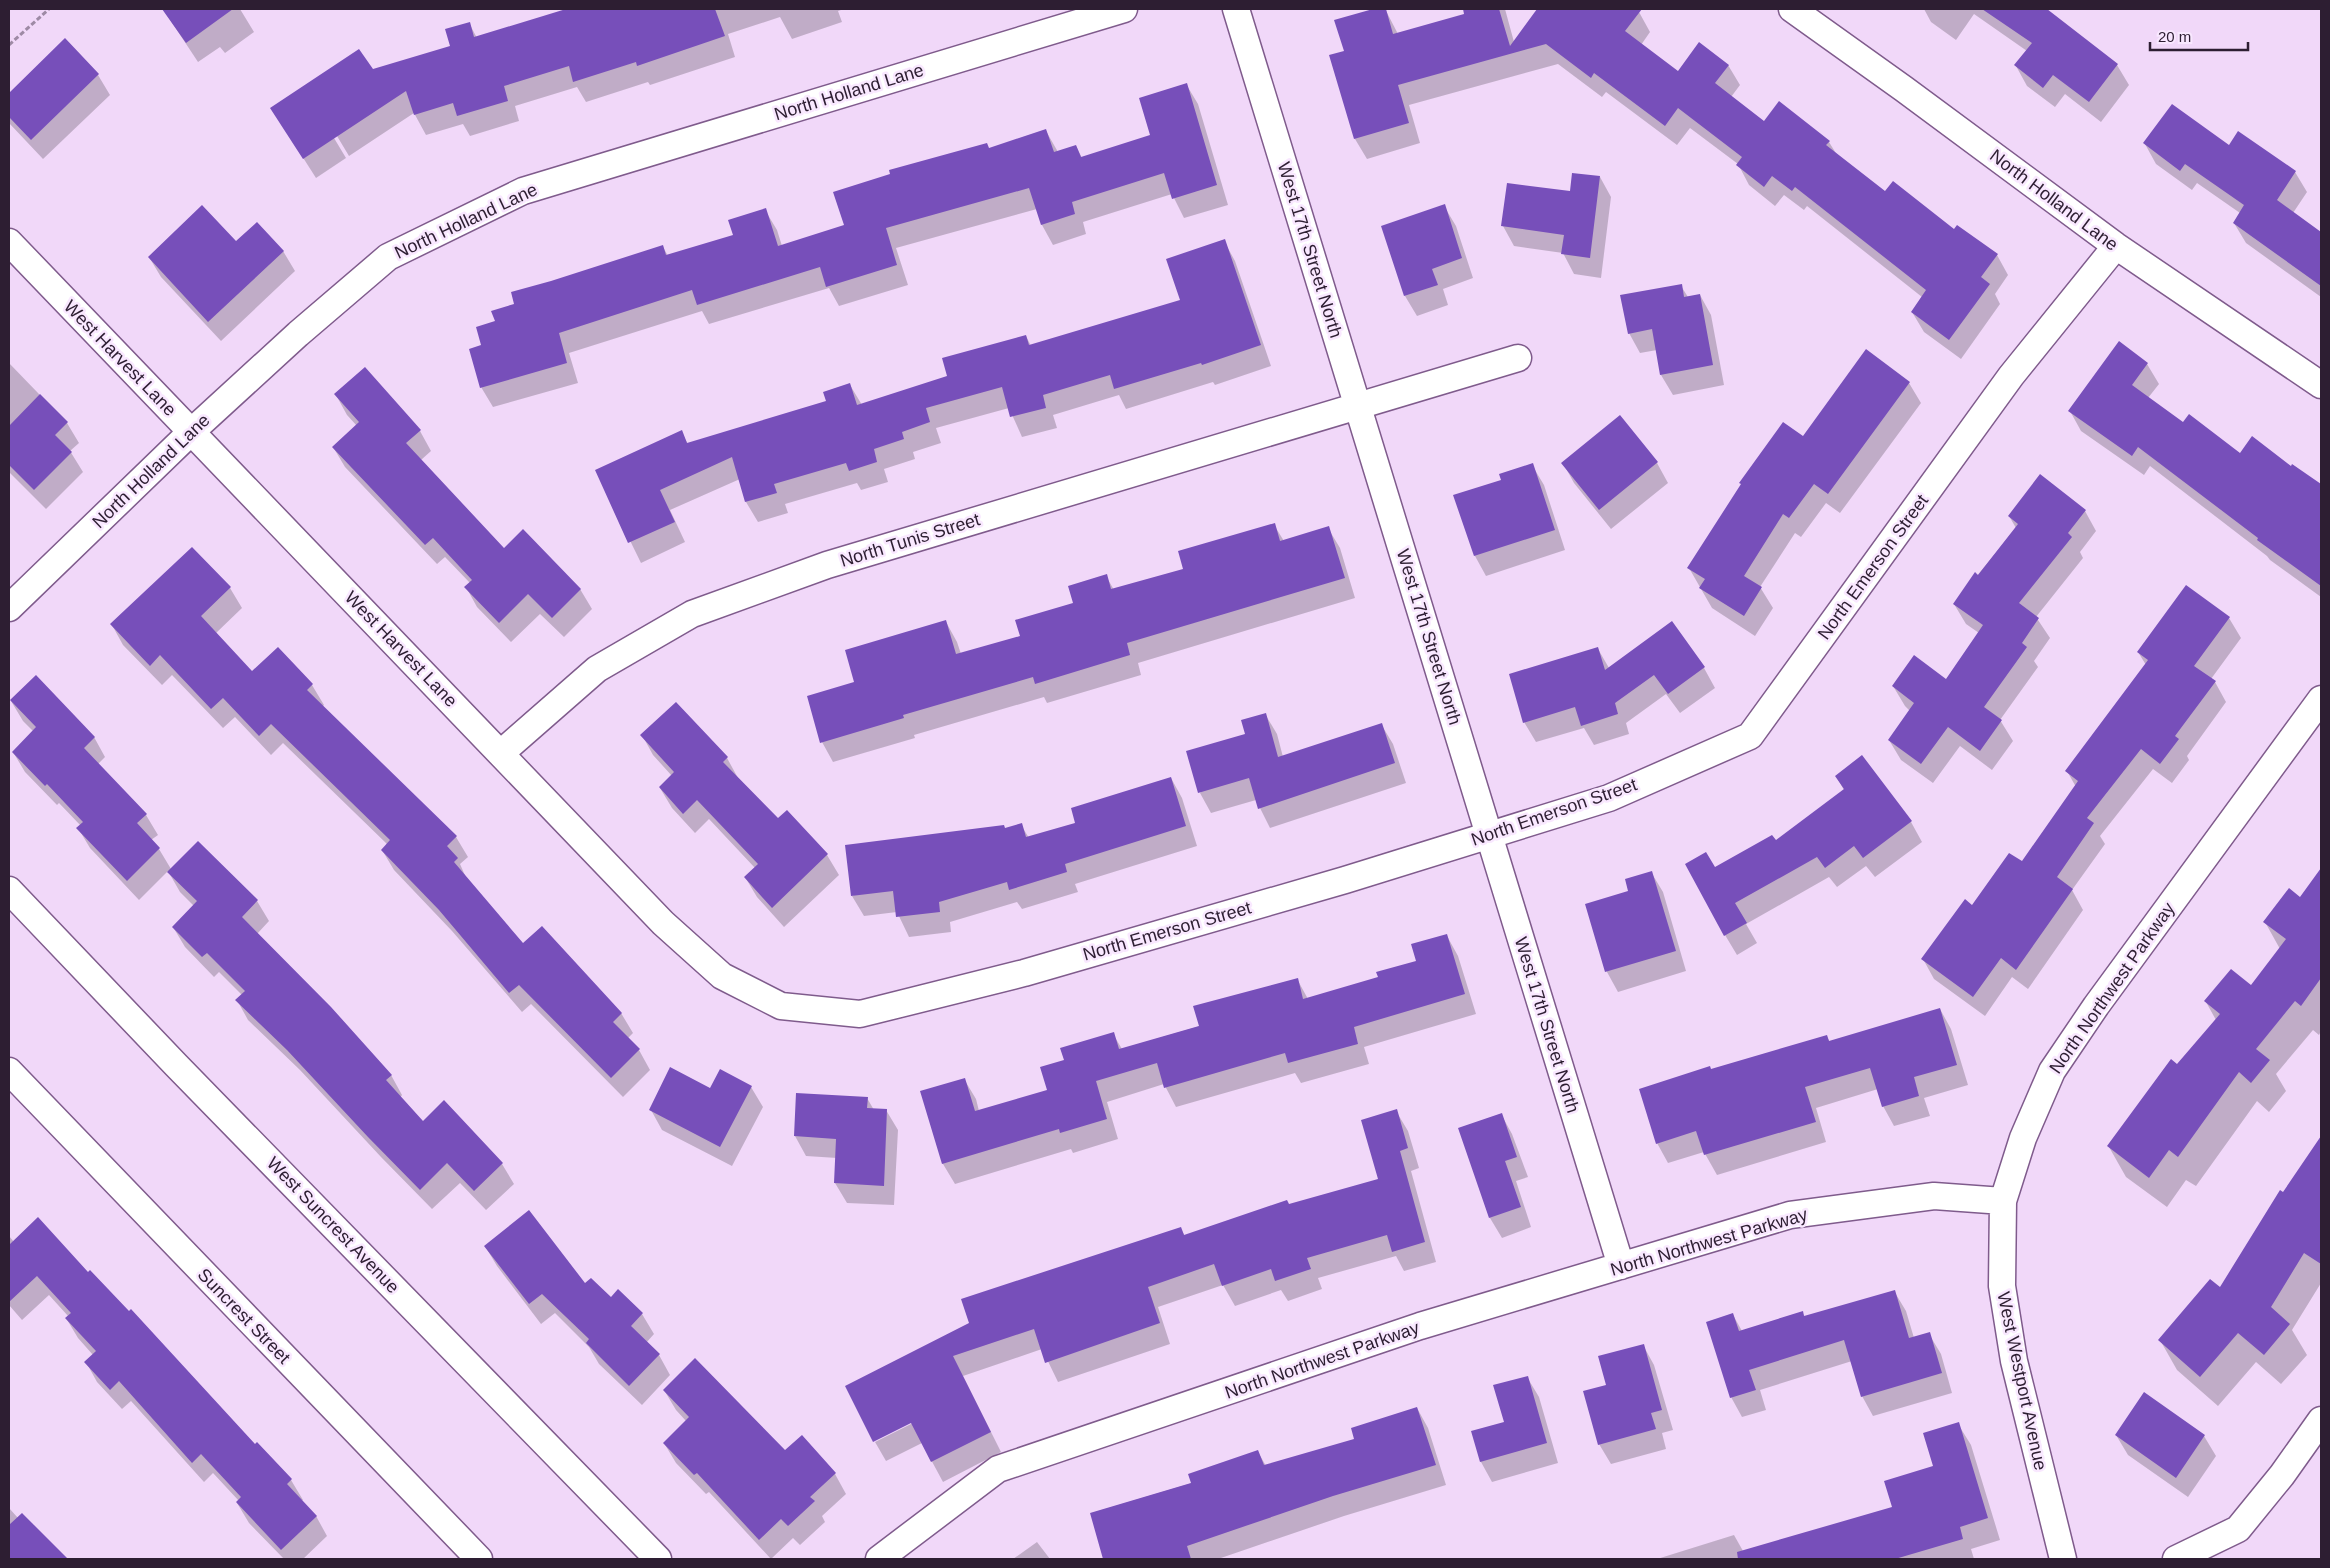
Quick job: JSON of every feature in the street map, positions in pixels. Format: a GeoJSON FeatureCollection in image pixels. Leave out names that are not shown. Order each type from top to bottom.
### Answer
{"type":"FeatureCollection","features":[{"type":"Feature","properties":{"kind":"street","name":"North Holland Lane"},"geometry":{"type":"LineString","coordinates":[[9,608],[191,432],[298,334],[388,257],[523,191],[1124,9]]}},
{"type":"Feature","properties":{"kind":"street","name":"West 17th Street North"},"geometry":{"type":"LineString","coordinates":[[1236,9],[1621,1266]]}},
{"type":"Feature","properties":{"kind":"street","name":"North Holland Lane"},"geometry":{"type":"LineString","coordinates":[[1792,9],[1904,88],[2116,246],[2321,385]]}},
{"type":"Feature","properties":{"kind":"street","name":"West Harvest Lane"},"geometry":{"type":"LineString","coordinates":[[9,242],[664,923],[722,976],[781,1006],[821,1012]]}},
{"type":"Feature","properties":{"kind":"street","name":"North Emerson Street"},"geometry":{"type":"LineString","coordinates":[[821,1012],[860,1014],[1024,973],[1345,880],[1608,798],[1750,736],[2011,376],[2116,246]]}},
{"type":"Feature","properties":{"kind":"street","name":"North Tunis Street"},"geometry":{"type":"LineString","coordinates":[[500,753],[597,670],[692,614],[827,565],[1518,358]]}},
{"type":"Feature","properties":{"kind":"street","name":"North Northwest Parkway"},"geometry":{"type":"LineString","coordinates":[[879,1559],[998,1469],[1420,1326],[1790,1215],[1934,1196],[2003,1201],[2023,1138],[2052,1071],[2096,1006],[2321,699]]}},
{"type":"Feature","properties":{"kind":"street","name":"West Suncrest Avenue"},"geometry":{"type":"LineString","coordinates":[[9,890],[183,1072],[658,1559]]}},
{"type":"Feature","properties":{"kind":"street","name":"Suncrest Street"},"geometry":{"type":"LineString","coordinates":[[9,1071],[479,1559]]}},
{"type":"Feature","properties":{"kind":"street","name":"West Westport Avenue"},"geometry":{"type":"LineString","coordinates":[[2003,1201],[2002,1286],[2014,1361],[2063,1559]]}},
{"type":"Feature","properties":{"kind":"street"},"geometry":{"type":"LineString","coordinates":[[2176,1559],[2238,1529],[2282,1475],[2321,1420]]}},
{"type":"Feature","properties":{"kind":"path"},"geometry":{"type":"LineString","coordinates":[[9,45],[49,9]]}},
{"type":"Feature","properties":{"kind":"building"},"geometry":{"type":"Polygon","coordinates":[[[162,9],[233,9],[186,43],[162,9]]]}},
{"type":"Feature","properties":{"kind":"building"},"geometry":{"type":"Polygon","coordinates":[[[566,9],[715,9],[725,36],[637,66],[636,62],[573,82],[569,66],[504,86],[508,101],[457,116],[453,103],[414,115],[406,91],[303,159],[270,108],[359,49],[373,69],[450,46],[445,29],[470,22],[474,37],[566,9]]]}},
{"type":"Feature","properties":{"kind":"building"},"geometry":{"type":"Polygon","coordinates":[[[1373,9],[1386,9],[1393,34],[1464,14],[1463,9],[1499,9],[1510,46],[1537,9],[1642,9],[1625,31],[1678,71],[1699,42],[1729,65],[1715,83],[1764,121],[1779,101],[1830,141],[1826,145],[1885,191],[1893,181],[1954,229],[1957,225],[1998,254],[1981,277],[1990,284],[1949,340],[1911,312],[1926,290],[1795,187],[1792,191],[1772,176],[1764,187],[1736,165],[1742,157],[1678,108],[1665,126],[1594,73],[1591,78],[1546,44],[1398,85],[1409,123],[1354,139],[1329,55],[1344,51],[1334,20],[1373,9]]]}},
{"type":"Feature","properties":{"kind":"building"},"geometry":{"type":"Polygon","coordinates":[[[1982,9],[2047,9],[2118,64],[2089,102],[2053,75],[2043,88],[2014,65],[2032,43],[1982,9]]]}},
{"type":"Feature","properties":{"kind":"building"},"geometry":{"type":"Polygon","coordinates":[[[65,38],[99,74],[31,140],[9,117],[9,93],[65,38]]]}},
{"type":"Feature","properties":{"kind":"building"},"geometry":{"type":"Polygon","coordinates":[[[1187,83],[1217,185],[1172,199],[1164,173],[1072,202],[1075,214],[1041,225],[1029,188],[886,228],[897,265],[826,287],[820,267],[697,305],[692,290],[559,333],[567,363],[480,388],[469,349],[481,345],[476,327],[495,321],[491,311],[514,304],[511,292],[663,245],[666,255],[733,235],[728,220],[766,208],[778,246],[844,225],[833,192],[890,174],[889,170],[987,143],[989,148],[1046,129],[1054,152],[1076,145],[1081,157],[1150,135],[1139,98],[1187,83]]]}},
{"type":"Feature","properties":{"kind":"building"},"geometry":{"type":"Polygon","coordinates":[[[2172,104],[2229,145],[2238,131],[2296,171],[2277,200],[2321,232],[2321,286],[2233,223],[2244,205],[2185,164],[2180,171],[2143,143],[2172,104]]]}},
{"type":"Feature","properties":{"kind":"building"},"geometry":{"type":"Polygon","coordinates":[[[1572,173],[1600,176],[1590,258],[1561,254],[1564,235],[1501,226],[1507,183],[1570,191],[1572,173]]]}},
{"type":"Feature","properties":{"kind":"building"},"geometry":{"type":"Polygon","coordinates":[[[1445,204],[1462,258],[1432,269],[1438,285],[1404,296],[1381,226],[1445,204]]]}},
{"type":"Feature","properties":{"kind":"building"},"geometry":{"type":"Polygon","coordinates":[[[202,205],[236,241],[257,222],[284,251],[208,322],[148,257],[202,205]]]}},
{"type":"Feature","properties":{"kind":"building"},"geometry":{"type":"Polygon","coordinates":[[[1225,239],[1261,345],[1202,365],[1201,363],[1114,389],[1110,375],[1043,395],[1046,408],[1010,417],[1002,387],[926,408],[930,422],[902,432],[904,439],[874,449],[877,462],[849,471],[846,463],[774,484],[777,493],[745,502],[732,457],[660,490],[675,522],[628,543],[595,470],[682,430],[687,443],[826,401],[823,392],[850,383],[857,405],[947,376],[942,358],[1026,335],[1029,345],[1180,300],[1166,259],[1225,239]]]}},
{"type":"Feature","properties":{"kind":"building"},"geometry":{"type":"Polygon","coordinates":[[[1682,284],[1684,297],[1700,294],[1713,365],[1660,375],[1652,329],[1628,334],[1620,295],[1682,284]]]}},
{"type":"Feature","properties":{"kind":"building"},"geometry":{"type":"Polygon","coordinates":[[[2119,341],[2148,363],[2132,385],[2183,422],[2189,414],[2240,453],[2252,436],[2291,466],[2292,464],[2321,484],[2321,586],[2257,540],[2258,538],[2138,447],[2132,456],[2068,411],[2119,341]]]}},
{"type":"Feature","properties":{"kind":"building"},"geometry":{"type":"Polygon","coordinates":[[[1866,349],[1910,382],[1828,494],[1814,484],[1789,518],[1783,514],[1744,576],[1762,587],[1744,616],[1699,588],[1705,579],[1687,568],[1741,484],[1739,483],[1783,422],[1803,436],[1866,349]]]}},
{"type":"Feature","properties":{"kind":"building"},"geometry":{"type":"Polygon","coordinates":[[[365,367],[421,430],[406,443],[504,548],[523,529],[581,589],[552,618],[528,594],[499,623],[464,587],[472,580],[433,538],[425,545],[332,447],[359,422],[334,394],[365,367]]]}},
{"type":"Feature","properties":{"kind":"building"},"geometry":{"type":"Polygon","coordinates":[[[40,394],[68,422],[55,435],[72,452],[34,490],[9,465],[9,426],[40,394]]]}},
{"type":"Feature","properties":{"kind":"building"},"geometry":{"type":"Polygon","coordinates":[[[1620,415],[1658,462],[1599,510],[1561,463],[1620,415]]]}},
{"type":"Feature","properties":{"kind":"building"},"geometry":{"type":"Polygon","coordinates":[[[1533,463],[1555,530],[1474,556],[1453,495],[1501,480],[1499,474],[1533,463]]]}},
{"type":"Feature","properties":{"kind":"building"},"geometry":{"type":"Polygon","coordinates":[[[2040,474],[2086,510],[2068,533],[2072,537],[2019,603],[2039,618],[2022,643],[2027,647],[1984,707],[2002,720],[1980,751],[1948,727],[1921,764],[1888,740],[1914,703],[1892,686],[1914,655],[1946,679],[1983,625],[1953,604],[1975,572],[1978,575],[2018,524],[2008,516],[2040,474]]]}},
{"type":"Feature","properties":{"kind":"building"},"geometry":{"type":"Polygon","coordinates":[[[1275,523],[1280,541],[1329,526],[1345,578],[1127,643],[1130,655],[1035,684],[1033,677],[903,715],[904,718],[820,743],[807,696],[854,682],[845,650],[946,620],[956,654],[1020,636],[1015,620],[1073,603],[1068,586],[1107,574],[1111,589],[1183,569],[1178,551],[1275,523]]]}},
{"type":"Feature","properties":{"kind":"building"},"geometry":{"type":"Polygon","coordinates":[[[192,547],[231,587],[201,616],[252,671],[278,647],[313,684],[307,690],[457,836],[447,846],[458,858],[454,862],[523,943],[542,926],[622,1013],[613,1022],[640,1049],[611,1078],[519,985],[509,993],[439,910],[381,850],[390,840],[271,724],[259,736],[223,698],[211,709],[160,655],[150,666],[110,624],[192,547]]]}},
{"type":"Feature","properties":{"kind":"building"},"geometry":{"type":"Polygon","coordinates":[[[2186,585],[2230,617],[2194,666],[2216,681],[2175,736],[2179,739],[2160,764],[2141,749],[2087,818],[2094,823],[2057,877],[2073,889],[2016,970],[2001,958],[1973,997],[1921,959],[1965,899],[1972,905],[2009,853],[2022,861],[2078,781],[2065,771],[2148,660],[2137,652],[2186,585]]]}},
{"type":"Feature","properties":{"kind":"building"},"geometry":{"type":"Polygon","coordinates":[[[1672,621],[1705,667],[1668,694],[1654,675],[1615,703],[1618,714],[1581,726],[1575,707],[1523,723],[1509,674],[1598,647],[1605,670],[1672,621]]]}},
{"type":"Feature","properties":{"kind":"building"},"geometry":{"type":"Polygon","coordinates":[[[36,675],[95,737],[84,748],[147,814],[137,823],[160,848],[127,881],[76,828],[83,822],[47,784],[45,786],[12,752],[36,727],[10,700],[36,675]]]}},
{"type":"Feature","properties":{"kind":"building"},"geometry":{"type":"Polygon","coordinates":[[[676,702],[728,757],[723,762],[778,818],[787,810],[828,854],[772,908],[744,877],[758,864],[697,800],[683,814],[659,787],[674,772],[640,735],[676,702]]]}},
{"type":"Feature","properties":{"kind":"building"},"geometry":{"type":"Polygon","coordinates":[[[1266,713],[1278,757],[1382,723],[1395,763],[1258,809],[1249,778],[1198,793],[1186,751],[1245,734],[1241,720],[1266,713]]]}},
{"type":"Feature","properties":{"kind":"building"},"geometry":{"type":"Polygon","coordinates":[[[1862,755],[1912,821],[1863,858],[1854,846],[1825,868],[1817,857],[1735,903],[1747,923],[1724,936],[1685,864],[1706,852],[1715,867],[1772,835],[1776,840],[1844,789],[1835,776],[1862,755]]]}},
{"type":"Feature","properties":{"kind":"building"},"geometry":{"type":"Polygon","coordinates":[[[1171,777],[1186,826],[1065,864],[1067,872],[1009,890],[1007,882],[939,902],[940,912],[896,917],[893,891],[851,896],[845,845],[1004,825],[1005,828],[1022,823],[1026,837],[1075,823],[1071,808],[1171,777]]]}},
{"type":"Feature","properties":{"kind":"building"},"geometry":{"type":"Polygon","coordinates":[[[198,841],[258,900],[242,917],[331,1007],[392,1075],[386,1080],[423,1121],[444,1100],[503,1163],[474,1191],[447,1163],[420,1190],[287,1050],[235,1000],[245,991],[207,953],[202,957],[172,927],[197,901],[167,872],[198,841]]]}},
{"type":"Feature","properties":{"kind":"building"},"geometry":{"type":"Polygon","coordinates":[[[2321,868],[2321,978],[2301,1006],[2295,1001],[2256,1049],[2270,1060],[2251,1083],[2239,1072],[2178,1157],[2169,1150],[2149,1178],[2107,1146],[2171,1059],[2177,1064],[2220,1014],[2204,1001],[2231,969],[2251,985],[2286,939],[2263,922],[2289,888],[2300,897],[2321,868]]]}},
{"type":"Feature","properties":{"kind":"building"},"geometry":{"type":"Polygon","coordinates":[[[1652,871],[1676,951],[1605,972],[1585,904],[1628,891],[1625,879],[1652,871]]]}},
{"type":"Feature","properties":{"kind":"building"},"geometry":{"type":"Polygon","coordinates":[[[1447,934],[1465,994],[1354,1027],[1358,1044],[1288,1063],[1285,1053],[1164,1088],[1157,1063],[1096,1081],[1107,1119],[1060,1133],[1059,1129],[942,1164],[920,1091],[965,1078],[975,1111],[1047,1090],[1040,1067],[1064,1060],[1060,1048],[1114,1032],[1119,1049],[1199,1026],[1193,1006],[1298,978],[1303,999],[1378,977],[1376,972],[1416,961],[1411,944],[1447,934]]]}},
{"type":"Feature","properties":{"kind":"building"},"geometry":{"type":"Polygon","coordinates":[[[1940,1008],[1957,1065],[1914,1077],[1919,1096],[1882,1107],[1870,1068],[1805,1087],[1816,1122],[1704,1155],[1696,1131],[1656,1144],[1639,1089],[1710,1066],[1711,1069],[1827,1035],[1829,1041],[1940,1008]]]}},
{"type":"Feature","properties":{"kind":"building"},"geometry":{"type":"Polygon","coordinates":[[[670,1067],[710,1088],[720,1069],[752,1086],[720,1147],[649,1110],[670,1067]]]}},
{"type":"Feature","properties":{"kind":"building"},"geometry":{"type":"Polygon","coordinates":[[[796,1093],[868,1097],[867,1108],[887,1109],[884,1186],[834,1183],[836,1139],[794,1136],[796,1093]]]}},
{"type":"Feature","properties":{"kind":"building"},"geometry":{"type":"Polygon","coordinates":[[[1397,1109],[1408,1148],[1400,1151],[1425,1242],[1392,1252],[1387,1235],[1307,1258],[1311,1269],[1275,1281],[1271,1269],[1222,1286],[1214,1264],[1148,1287],[1160,1323],[1045,1363],[1034,1329],[953,1356],[991,1432],[931,1462],[911,1423],[873,1442],[845,1386],[969,1323],[961,1299],[1181,1227],[1184,1235],[1287,1200],[1289,1204],[1378,1179],[1361,1120],[1397,1109]]]}},
{"type":"Feature","properties":{"kind":"building"},"geometry":{"type":"Polygon","coordinates":[[[1502,1113],[1517,1157],[1505,1161],[1521,1207],[1489,1218],[1458,1128],[1502,1113]]]}},
{"type":"Feature","properties":{"kind":"building"},"geometry":{"type":"Polygon","coordinates":[[[2321,1136],[2321,1264],[2304,1253],[2271,1307],[2290,1324],[2264,1355],[2238,1333],[2200,1377],[2158,1340],[2210,1279],[2220,1287],[2280,1190],[2283,1192],[2321,1136]]]}},
{"type":"Feature","properties":{"kind":"building"},"geometry":{"type":"Polygon","coordinates":[[[529,1210],[585,1283],[591,1278],[611,1297],[618,1289],[643,1313],[631,1326],[660,1354],[629,1386],[586,1343],[589,1339],[542,1294],[529,1304],[484,1246],[529,1210]]]}},
{"type":"Feature","properties":{"kind":"building"},"geometry":{"type":"Polygon","coordinates":[[[38,1217],[88,1272],[90,1270],[129,1311],[131,1309],[255,1444],[257,1442],[292,1479],[287,1484],[317,1516],[281,1550],[236,1502],[241,1497],[201,1454],[192,1463],[119,1381],[110,1390],[84,1362],[96,1351],[65,1318],[71,1313],[37,1276],[9,1302],[9,1245],[38,1217]]]}},
{"type":"Feature","properties":{"kind":"building"},"geometry":{"type":"Polygon","coordinates":[[[1895,1290],[1909,1338],[1930,1332],[1942,1373],[1861,1397],[1844,1340],[1749,1370],[1756,1390],[1730,1398],[1706,1322],[1733,1313],[1739,1331],[1803,1311],[1804,1316],[1895,1290]]]}},
{"type":"Feature","properties":{"kind":"building"},"geometry":{"type":"Polygon","coordinates":[[[1644,1344],[1662,1410],[1651,1413],[1656,1429],[1598,1445],[1583,1391],[1606,1385],[1598,1356],[1644,1344]]]}},
{"type":"Feature","properties":{"kind":"building"},"geometry":{"type":"Polygon","coordinates":[[[695,1358],[785,1450],[802,1435],[836,1473],[810,1497],[815,1501],[788,1526],[781,1519],[759,1540],[697,1473],[694,1475],[663,1443],[689,1417],[663,1390],[695,1358]]]}},
{"type":"Feature","properties":{"kind":"building"},"geometry":{"type":"Polygon","coordinates":[[[1528,1376],[1547,1443],[1480,1462],[1471,1431],[1504,1422],[1493,1385],[1528,1376]]]}},
{"type":"Feature","properties":{"kind":"building"},"geometry":{"type":"Polygon","coordinates":[[[2144,1392],[2205,1435],[2176,1478],[2115,1435],[2144,1392]]]}},
{"type":"Feature","properties":{"kind":"building"},"geometry":{"type":"Polygon","coordinates":[[[1417,1407],[1436,1465],[1333,1496],[1187,1546],[1191,1559],[1103,1559],[1090,1513],[1191,1483],[1188,1474],[1258,1450],[1264,1465],[1354,1439],[1351,1428],[1417,1407]]]}},
{"type":"Feature","properties":{"kind":"building"},"geometry":{"type":"Polygon","coordinates":[[[1959,1422],[1988,1518],[1960,1527],[1963,1539],[1895,1559],[1738,1559],[1737,1552],[1892,1507],[1884,1481],[1933,1466],[1923,1433],[1959,1422]]]}},
{"type":"Feature","properties":{"kind":"building"},"geometry":{"type":"Polygon","coordinates":[[[22,1513],[68,1559],[9,1559],[9,1525],[22,1513]]]}}]}
